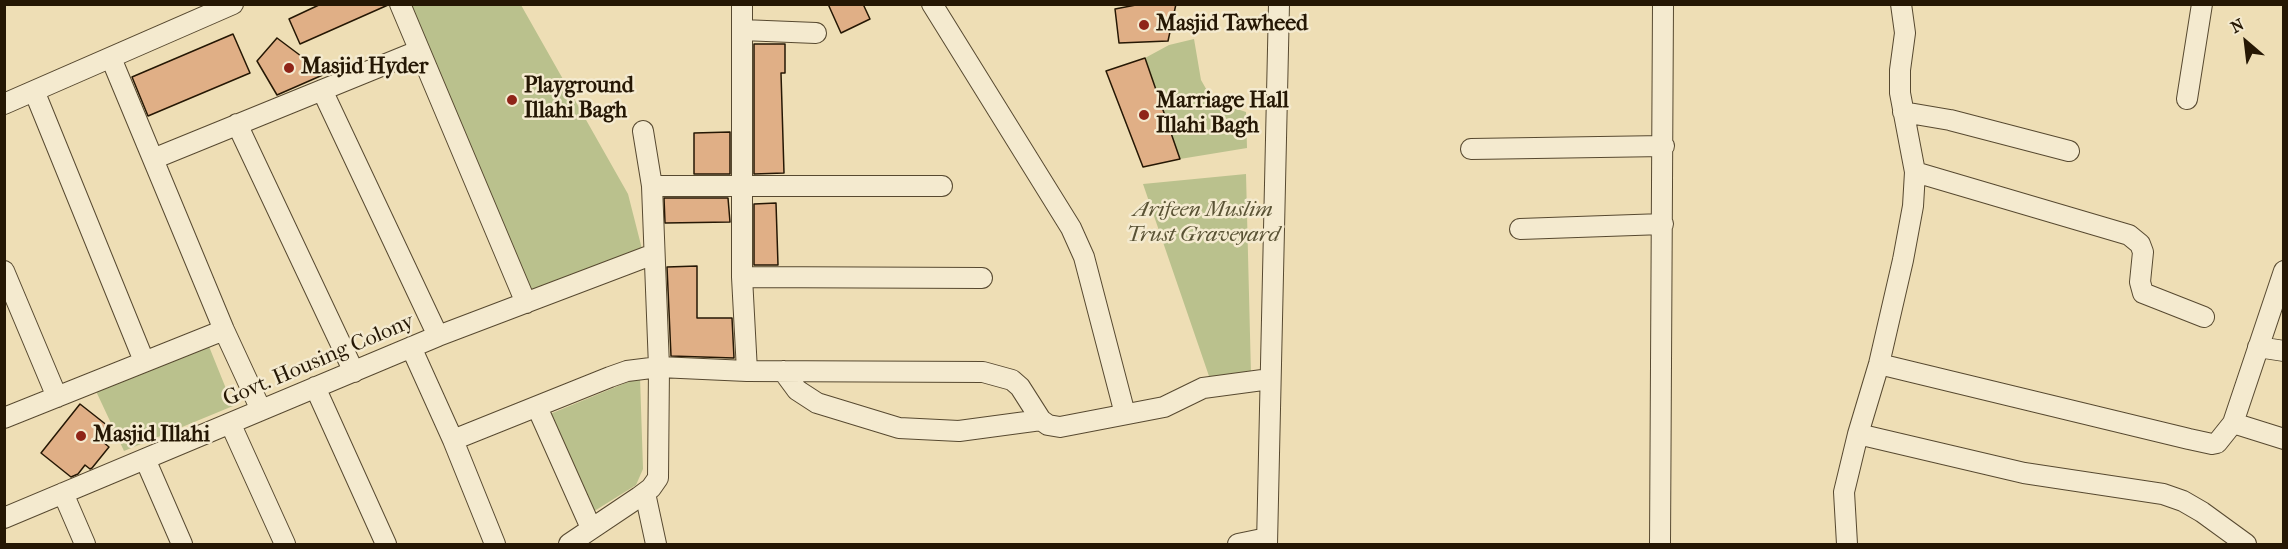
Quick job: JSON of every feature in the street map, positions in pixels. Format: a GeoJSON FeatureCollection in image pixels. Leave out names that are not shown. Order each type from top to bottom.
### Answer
{"type":"FeatureCollection","features":[{"type":"Feature","properties":{"kind":"street"},"geometry":{"type":"LineString","coordinates":[[4,104],[35,93],[111,58],[203,10],[233,4]]}},
{"type":"Feature","properties":{"kind":"street"},"geometry":{"type":"LineString","coordinates":[[400,4],[526,303]]}},
{"type":"Feature","properties":{"kind":"street"},"geometry":{"type":"LineString","coordinates":[[742,4],[742,277],[747,371]]}},
{"type":"Feature","properties":{"kind":"street"},"geometry":{"type":"LineString","coordinates":[[932,4],[1071,228],[1083,257],[1125,414]]}},
{"type":"Feature","properties":{"kind":"street"},"geometry":{"type":"LineString","coordinates":[[1238,544],[1267,542],[1279,4]]}},
{"type":"Feature","properties":{"kind":"street"},"geometry":{"type":"LineString","coordinates":[[1660,544],[1664,4]]}},
{"type":"Feature","properties":{"kind":"street"},"geometry":{"type":"LineString","coordinates":[[1851,544],[1844,492],[1858,434],[1880,364],[1913,206],[1915,172],[1903,112],[1900,70],[1905,33],[1901,4]]}},
{"type":"Feature","properties":{"kind":"street"},"geometry":{"type":"LineString","coordinates":[[2187,99],[2202,4]]}},
{"type":"Feature","properties":{"kind":"street"},"geometry":{"type":"LineString","coordinates":[[742,30],[816,33]]}},
{"type":"Feature","properties":{"kind":"street"},"geometry":{"type":"LineString","coordinates":[[153,159],[418,51]]}},
{"type":"Feature","properties":{"kind":"street"},"geometry":{"type":"LineString","coordinates":[[111,58],[224,330],[261,410]]}},
{"type":"Feature","properties":{"kind":"street"},"geometry":{"type":"LineString","coordinates":[[322,90],[438,336]]}},
{"type":"Feature","properties":{"kind":"street"},"geometry":{"type":"LineString","coordinates":[[35,93],[144,361]]}},
{"type":"Feature","properties":{"kind":"street"},"geometry":{"type":"LineString","coordinates":[[1903,112],[1950,120],[2069,150]]}},
{"type":"Feature","properties":{"kind":"street"},"geometry":{"type":"LineString","coordinates":[[237,124],[354,372]]}},
{"type":"Feature","properties":{"kind":"street"},"geometry":{"type":"LineString","coordinates":[[568,544],[645,493],[658,478],[659,367],[652,186],[643,131]]}},
{"type":"Feature","properties":{"kind":"street"},"geometry":{"type":"LineString","coordinates":[[1472,149],[1664,146]]}},
{"type":"Feature","properties":{"kind":"street"},"geometry":{"type":"LineString","coordinates":[[1915,172],[2129,235],[2139,244],[2143,252],[2140,282],[2143,294],[2204,317]]}},
{"type":"Feature","properties":{"kind":"street"},"geometry":{"type":"LineString","coordinates":[[652,186],[942,186]]}},
{"type":"Feature","properties":{"kind":"street"},"geometry":{"type":"LineString","coordinates":[[1520,229],[1663,224]]}},
{"type":"Feature","properties":{"kind":"street","name":"Govt. Housing Colony"},"geometry":{"type":"LineString","coordinates":[[6,513],[63,493],[438,336],[654,254]]}},
{"type":"Feature","properties":{"kind":"street"},"geometry":{"type":"LineString","coordinates":[[4,272],[57,397]]}},
{"type":"Feature","properties":{"kind":"street"},"geometry":{"type":"LineString","coordinates":[[1880,364],[2212,444],[2222,440],[2233,423],[2283,272]]}},
{"type":"Feature","properties":{"kind":"street"},"geometry":{"type":"LineString","coordinates":[[742,277],[982,278]]}},
{"type":"Feature","properties":{"kind":"street"},"geometry":{"type":"LineString","coordinates":[[4,418],[224,330]]}},
{"type":"Feature","properties":{"kind":"street"},"geometry":{"type":"LineString","coordinates":[[411,347],[453,440],[495,544]]}},
{"type":"Feature","properties":{"kind":"street"},"geometry":{"type":"LineString","coordinates":[[2258,347],[2283,351]]}},
{"type":"Feature","properties":{"kind":"street"},"geometry":{"type":"LineString","coordinates":[[453,440],[627,371],[659,367],[747,371],[983,372],[1012,380],[1020,387],[1041,420],[1048,425],[1060,428],[1164,407],[1203,388],[1270,379]]}},
{"type":"Feature","properties":{"kind":"street"},"geometry":{"type":"LineString","coordinates":[[783,371],[797,390],[817,403],[899,428],[959,431],[1041,420]]}},
{"type":"Feature","properties":{"kind":"street"},"geometry":{"type":"LineString","coordinates":[[315,387],[386,544]]}},
{"type":"Feature","properties":{"kind":"street"},"geometry":{"type":"LineString","coordinates":[[537,407],[591,528]]}},
{"type":"Feature","properties":{"kind":"street"},"geometry":{"type":"LineString","coordinates":[[2233,423],[2283,439]]}},
{"type":"Feature","properties":{"kind":"street"},"geometry":{"type":"LineString","coordinates":[[231,424],[285,544]]}},
{"type":"Feature","properties":{"kind":"street"},"geometry":{"type":"LineString","coordinates":[[1858,434],[2024,473],[2163,494],[2183,501],[2202,512],[2246,544]]}},
{"type":"Feature","properties":{"kind":"street"},"geometry":{"type":"LineString","coordinates":[[145,459],[182,544]]}},
{"type":"Feature","properties":{"kind":"street"},"geometry":{"type":"LineString","coordinates":[[63,493],[85,544]]}},
{"type":"Feature","properties":{"kind":"street"},"geometry":{"type":"LineString","coordinates":[[645,493],[656,544]]}},
{"type":"Feature","properties":{"kind":"green space","name":"Playground Illahi Bagh"},"geometry":{"type":"Polygon","coordinates":[[[414,4],[521,5],[628,194],[642,249],[528,293],[410,7],[414,4]]]}},
{"type":"Feature","properties":{"kind":"green space"},"geometry":{"type":"Polygon","coordinates":[[[1194,39],[1201,80],[1213,101],[1246,112],[1247,148],[1180,159],[1145,58],[1169,45],[1194,39]]]}},
{"type":"Feature","properties":{"kind":"green space","name":"Arifeen Muslim Trust Graveyard"},"geometry":{"type":"Polygon","coordinates":[[[1246,174],[1251,375],[1210,379],[1143,184],[1246,174]]]}},
{"type":"Feature","properties":{"kind":"green space"},"geometry":{"type":"Polygon","coordinates":[[[208,344],[233,406],[124,451],[95,389],[208,344]]]}},
{"type":"Feature","properties":{"kind":"green space"},"geometry":{"type":"Polygon","coordinates":[[[640,377],[643,469],[636,485],[588,515],[550,414],[640,377]]]}},
{"type":"Feature","properties":{"kind":"building"},"geometry":{"type":"Polygon","coordinates":[[[321,4],[388,5],[300,44],[289,19],[321,4]]]}},
{"type":"Feature","properties":{"kind":"building"},"geometry":{"type":"Polygon","coordinates":[[[828,4],[863,4],[870,19],[841,33],[828,4]]]}},
{"type":"Feature","properties":{"kind":"building","name":"Masjid Tawheed"},"geometry":{"type":"Polygon","coordinates":[[[1141,4],[1176,4],[1168,41],[1119,43],[1115,9],[1141,4]]]}},
{"type":"Feature","properties":{"kind":"building"},"geometry":{"type":"Polygon","coordinates":[[[233,34],[250,73],[148,116],[132,77],[233,34]]]}},
{"type":"Feature","properties":{"kind":"building","name":"Masjid Hyder"},"geometry":{"type":"Polygon","coordinates":[[[277,38],[325,74],[277,95],[257,61],[277,38]]]}},
{"type":"Feature","properties":{"kind":"building"},"geometry":{"type":"Polygon","coordinates":[[[754,44],[785,44],[785,73],[781,73],[784,173],[754,174],[754,44]]]}},
{"type":"Feature","properties":{"kind":"building","name":"Marriage Hall Illahi Bagh"},"geometry":{"type":"Polygon","coordinates":[[[1145,58],[1180,159],[1143,167],[1106,71],[1145,58]]]}},
{"type":"Feature","properties":{"kind":"building"},"geometry":{"type":"Polygon","coordinates":[[[730,132],[730,174],[694,174],[694,133],[730,132]]]}},
{"type":"Feature","properties":{"kind":"building"},"geometry":{"type":"Polygon","coordinates":[[[664,198],[728,198],[730,222],[665,223],[664,198]]]}},
{"type":"Feature","properties":{"kind":"building"},"geometry":{"type":"Polygon","coordinates":[[[776,203],[778,265],[754,265],[754,204],[776,203]]]}},
{"type":"Feature","properties":{"kind":"building"},"geometry":{"type":"Polygon","coordinates":[[[697,266],[697,318],[732,318],[734,358],[671,356],[667,267],[697,266]]]}},
{"type":"Feature","properties":{"kind":"building","name":"Masjid Illahi"},"geometry":{"type":"Polygon","coordinates":[[[80,404],[113,430],[103,442],[109,447],[92,468],[85,465],[78,474],[71,477],[41,453],[80,404]]]}},
{"type":"Feature","properties":{"kind":"place","name":"Masjid Tawheed"},"geometry":{"type":"Point","coordinates":[1144,25]}},
{"type":"Feature","properties":{"kind":"place","name":"Masjid Hyder"},"geometry":{"type":"Point","coordinates":[289,68]}},
{"type":"Feature","properties":{"kind":"place","name":"Playground Illahi Bagh"},"geometry":{"type":"Point","coordinates":[512,100]}},
{"type":"Feature","properties":{"kind":"place","name":"Marriage Hall Illahi Bagh"},"geometry":{"type":"Point","coordinates":[1144,115]}},
{"type":"Feature","properties":{"kind":"place","name":"Masjid Illahi"},"geometry":{"type":"Point","coordinates":[81,436]}}]}
